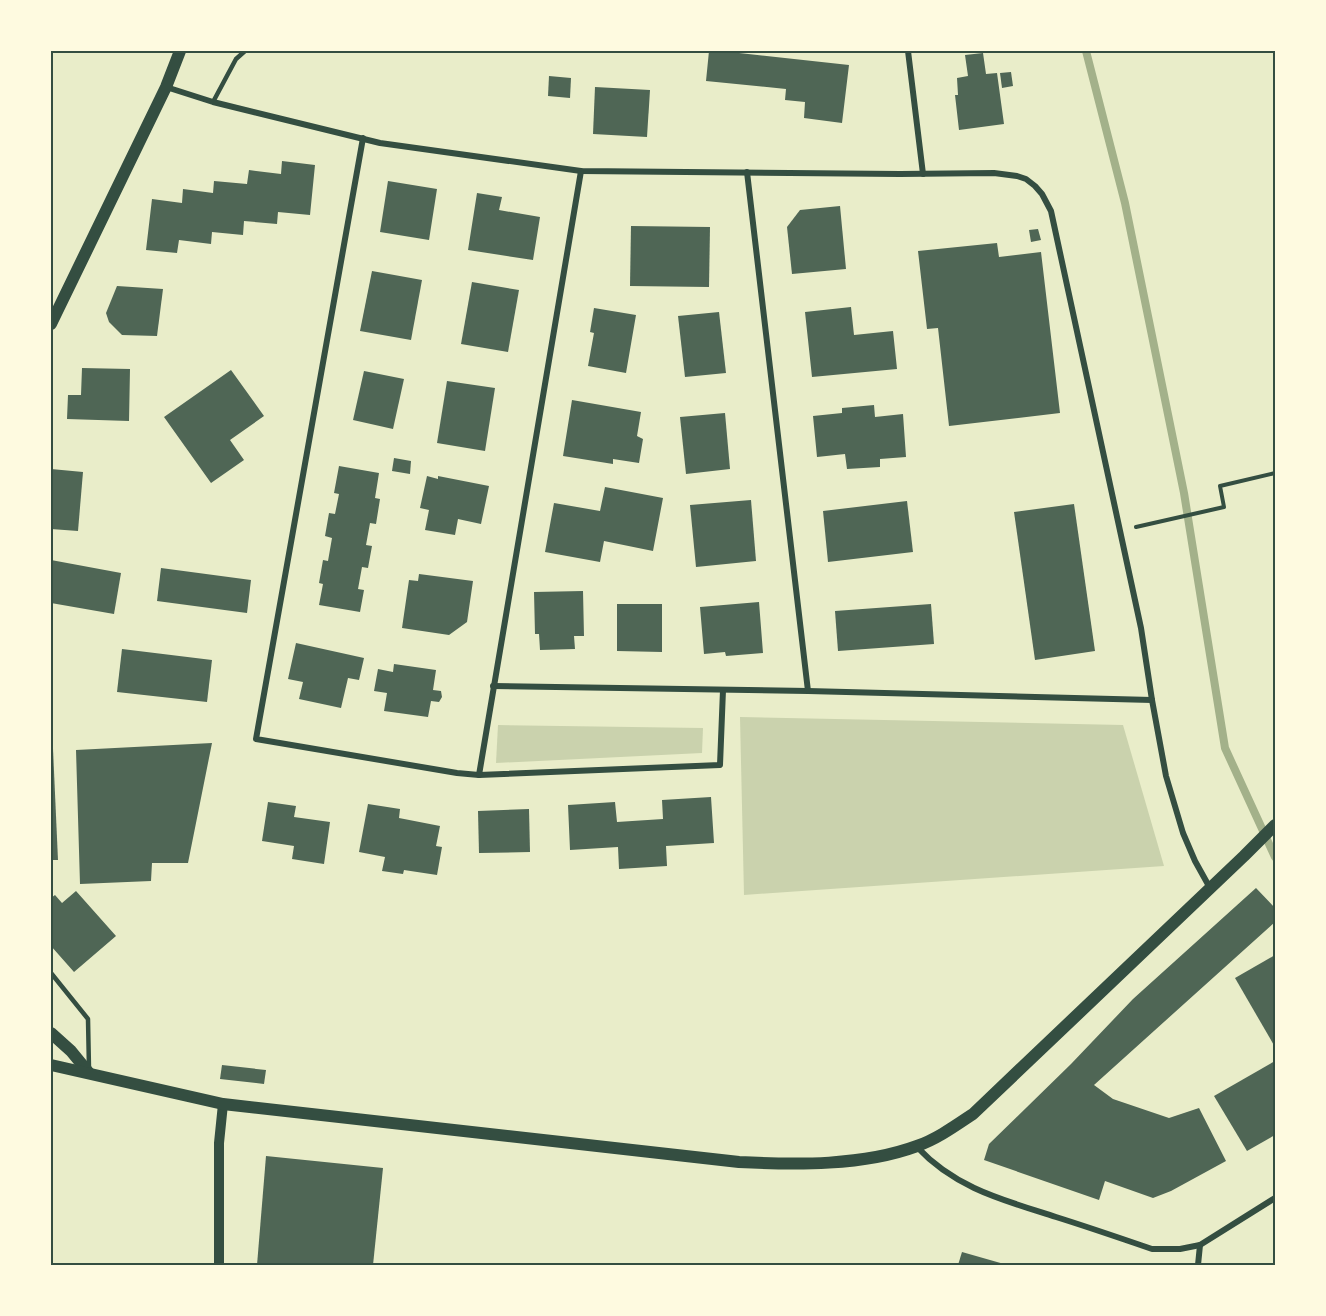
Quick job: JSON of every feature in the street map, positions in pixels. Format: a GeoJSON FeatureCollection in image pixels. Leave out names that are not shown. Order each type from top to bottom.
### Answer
{"type":"FeatureCollection","features":[{"type":"Feature","properties":{"kind":"main road"},"geometry":{"type":"LineString","coordinates":[[51,324],[166,87],[180,51]]}},
{"type":"Feature","properties":{"kind":"main road"},"geometry":{"type":"LineString","coordinates":[[51,1065],[223,1104],[739,1162],[776,1164],[848,1161],[894,1152],[935,1138],[973,1114],[1275,825]]}},
{"type":"Feature","properties":{"kind":"main road"},"geometry":{"type":"LineString","coordinates":[[51,1033],[71,1051],[88,1073]]}},
{"type":"Feature","properties":{"kind":"street"},"geometry":{"type":"LineString","coordinates":[[908,51],[923,174]]}},
{"type":"Feature","properties":{"kind":"street"},"geometry":{"type":"LineString","coordinates":[[166,87],[213,102],[380,143],[581,171],[994,173],[1026,179],[1042,194],[1051,211],[1136,605],[1166,776],[1183,833],[1210,888]]}},
{"type":"Feature","properties":{"kind":"street"},"geometry":{"type":"LineString","coordinates":[[363,138],[256,739],[457,773],[720,765],[723,690]]}},
{"type":"Feature","properties":{"kind":"street"},"geometry":{"type":"LineString","coordinates":[[479,774],[581,171]]}},
{"type":"Feature","properties":{"kind":"street"},"geometry":{"type":"LineString","coordinates":[[747,172],[808,692]]}},
{"type":"Feature","properties":{"kind":"street"},"geometry":{"type":"LineString","coordinates":[[493,686],[1152,700]]}},
{"type":"Feature","properties":{"kind":"street"},"geometry":{"type":"LineString","coordinates":[[219,1265],[219,1143],[223,1104]]}},
{"type":"Feature","properties":{"kind":"street"},"geometry":{"type":"LineString","coordinates":[[916,1146],[957,1180],[993,1197],[1152,1249],[1180,1249],[1200,1245],[1275,1198]]}},
{"type":"Feature","properties":{"kind":"street"},"geometry":{"type":"LineString","coordinates":[[1198,1265],[1200,1245]]}},
{"type":"Feature","properties":{"kind":"lane"},"geometry":{"type":"LineString","coordinates":[[213,102],[236,59],[245,51]]}},
{"type":"Feature","properties":{"kind":"lane"},"geometry":{"type":"LineString","coordinates":[[51,974],[88,1020],[88,1073]]}},
{"type":"Feature","properties":{"kind":"path"},"geometry":{"type":"LineString","coordinates":[[1149,525],[1224,507],[1220,486],[1275,473]]}},
{"type":"Feature","properties":{"kind":"green space"},"geometry":{"type":"Polygon","coordinates":[[[740,717],[1123,725],[1164,866],[744,895],[740,717]]]}},
{"type":"Feature","properties":{"kind":"green space"},"geometry":{"type":"Polygon","coordinates":[[[498,725],[703,728],[702,753],[496,763],[498,725]]]}},
{"type":"Feature","properties":{"kind":"building"},"geometry":{"type":"Polygon","coordinates":[[[709,51],[849,65],[842,123],[804,118],[805,102],[785,100],[786,89],[706,81],[709,51]]]}},
{"type":"Feature","properties":{"kind":"building"},"geometry":{"type":"Polygon","coordinates":[[[983,53],[986,74],[997,73],[1004,124],[959,130],[955,95],[958,95],[957,78],[968,76],[965,55],[983,53]]]}},
{"type":"Feature","properties":{"kind":"building"},"geometry":{"type":"Polygon","coordinates":[[[1011,72],[1013,86],[1002,88],[1000,73],[1011,72]]]}},
{"type":"Feature","properties":{"kind":"building"},"geometry":{"type":"Polygon","coordinates":[[[549,76],[571,78],[570,98],[548,96],[549,76]]]}},
{"type":"Feature","properties":{"kind":"building"},"geometry":{"type":"Polygon","coordinates":[[[595,87],[650,90],[647,137],[593,134],[595,87]]]}},
{"type":"Feature","properties":{"kind":"building"},"geometry":{"type":"Polygon","coordinates":[[[282,161],[315,165],[310,215],[278,212],[277,224],[244,221],[243,235],[212,232],[211,244],[179,240],[177,253],[146,250],[152,199],[182,203],[183,189],[213,193],[214,181],[247,184],[249,170],[281,174],[282,161]]]}},
{"type":"Feature","properties":{"kind":"building"},"geometry":{"type":"Polygon","coordinates":[[[388,181],[437,189],[429,240],[380,232],[388,181]]]}},
{"type":"Feature","properties":{"kind":"building"},"geometry":{"type":"Polygon","coordinates":[[[477,193],[502,197],[499,210],[540,217],[533,260],[468,250],[477,193]]]}},
{"type":"Feature","properties":{"kind":"building"},"geometry":{"type":"Polygon","coordinates":[[[840,206],[846,269],[792,274],[787,227],[800,210],[840,206]]]}},
{"type":"Feature","properties":{"kind":"building"},"geometry":{"type":"Polygon","coordinates":[[[631,226],[710,227],[709,287],[630,286],[631,226]]]}},
{"type":"Feature","properties":{"kind":"building"},"geometry":{"type":"Polygon","coordinates":[[[1038,229],[1041,240],[1031,242],[1029,230],[1038,229]]]}},
{"type":"Feature","properties":{"kind":"building"},"geometry":{"type":"Polygon","coordinates":[[[997,243],[999,257],[1041,252],[1060,413],[949,426],[938,328],[927,329],[918,251],[997,243]]]}},
{"type":"Feature","properties":{"kind":"building"},"geometry":{"type":"Polygon","coordinates":[[[372,271],[422,280],[411,340],[360,331],[372,271]]]}},
{"type":"Feature","properties":{"kind":"building"},"geometry":{"type":"Polygon","coordinates":[[[472,282],[519,290],[508,352],[461,344],[472,282]]]}},
{"type":"Feature","properties":{"kind":"building"},"geometry":{"type":"Polygon","coordinates":[[[117,286],[163,289],[157,336],[122,335],[109,322],[106,313],[117,286]]]}},
{"type":"Feature","properties":{"kind":"building"},"geometry":{"type":"Polygon","coordinates":[[[851,307],[854,335],[893,331],[897,369],[812,377],[805,312],[851,307]]]}},
{"type":"Feature","properties":{"kind":"building"},"geometry":{"type":"Polygon","coordinates":[[[594,308],[636,315],[626,373],[588,366],[594,333],[590,332],[594,308]]]}},
{"type":"Feature","properties":{"kind":"building"},"geometry":{"type":"Polygon","coordinates":[[[719,312],[726,373],[685,377],[678,316],[719,312]]]}},
{"type":"Feature","properties":{"kind":"building"},"geometry":{"type":"Polygon","coordinates":[[[82,368],[130,369],[129,421],[67,419],[68,395],[81,395],[82,368]]]}},
{"type":"Feature","properties":{"kind":"building"},"geometry":{"type":"Polygon","coordinates":[[[231,370],[264,416],[230,440],[244,460],[211,483],[164,417],[231,370]]]}},
{"type":"Feature","properties":{"kind":"building"},"geometry":{"type":"Polygon","coordinates":[[[364,371],[404,379],[393,429],[353,420],[364,371]]]}},
{"type":"Feature","properties":{"kind":"building"},"geometry":{"type":"Polygon","coordinates":[[[447,381],[495,388],[485,451],[437,443],[447,381]]]}},
{"type":"Feature","properties":{"kind":"building"},"geometry":{"type":"Polygon","coordinates":[[[572,400],[641,412],[637,436],[643,439],[639,463],[613,459],[613,464],[563,456],[572,400]]]}},
{"type":"Feature","properties":{"kind":"building"},"geometry":{"type":"Polygon","coordinates":[[[874,405],[875,417],[903,414],[906,457],[880,459],[880,467],[847,469],[845,454],[817,457],[813,416],[842,413],[842,408],[874,405]]]}},
{"type":"Feature","properties":{"kind":"building"},"geometry":{"type":"Polygon","coordinates":[[[725,413],[730,469],[686,474],[680,417],[725,413]]]}},
{"type":"Feature","properties":{"kind":"building"},"geometry":{"type":"Polygon","coordinates":[[[394,458],[411,461],[410,474],[392,471],[394,458]]]}},
{"type":"Feature","properties":{"kind":"building"},"geometry":{"type":"Polygon","coordinates":[[[339,466],[379,473],[375,498],[380,499],[376,524],[370,523],[366,545],[372,546],[368,568],[362,567],[358,589],[364,590],[360,612],[319,605],[323,584],[319,583],[323,560],[328,561],[332,538],[325,536],[329,513],[335,514],[339,494],[334,493],[339,466]]]}},
{"type":"Feature","properties":{"kind":"building"},"geometry":{"type":"Polygon","coordinates":[[[51,469],[83,472],[78,531],[51,529],[51,469]]]}},
{"type":"Feature","properties":{"kind":"building"},"geometry":{"type":"Polygon","coordinates":[[[427,476],[489,486],[481,524],[458,519],[455,535],[425,530],[429,510],[420,508],[427,476]]]}},
{"type":"Feature","properties":{"kind":"building"},"geometry":{"type":"Polygon","coordinates":[[[605,487],[663,498],[653,551],[604,541],[600,562],[545,552],[554,503],[600,511],[605,487]]]}},
{"type":"Feature","properties":{"kind":"building"},"geometry":{"type":"Polygon","coordinates":[[[751,500],[756,561],[696,567],[690,505],[751,500]]]}},
{"type":"Feature","properties":{"kind":"building"},"geometry":{"type":"Polygon","coordinates":[[[907,501],[913,552],[828,562],[823,511],[907,501]]]}},
{"type":"Feature","properties":{"kind":"building"},"geometry":{"type":"Polygon","coordinates":[[[1074,504],[1095,651],[1035,660],[1014,512],[1074,504]]]}},
{"type":"Feature","properties":{"kind":"building"},"geometry":{"type":"Polygon","coordinates":[[[51,560],[121,573],[114,614],[51,603],[51,560]]]}},
{"type":"Feature","properties":{"kind":"building"},"geometry":{"type":"Polygon","coordinates":[[[161,568],[251,580],[247,613],[157,601],[161,568]]]}},
{"type":"Feature","properties":{"kind":"building"},"geometry":{"type":"Polygon","coordinates":[[[419,574],[473,581],[467,622],[449,635],[402,628],[409,580],[418,581],[419,574]]]}},
{"type":"Feature","properties":{"kind":"building"},"geometry":{"type":"Polygon","coordinates":[[[583,591],[584,636],[574,636],[575,649],[540,650],[539,634],[535,634],[534,592],[583,591]]]}},
{"type":"Feature","properties":{"kind":"building"},"geometry":{"type":"Polygon","coordinates":[[[759,602],[763,653],[726,656],[725,652],[704,654],[700,607],[759,602]]]}},
{"type":"Feature","properties":{"kind":"building"},"geometry":{"type":"Polygon","coordinates":[[[617,604],[662,604],[662,652],[617,651],[617,604]]]}},
{"type":"Feature","properties":{"kind":"building"},"geometry":{"type":"Polygon","coordinates":[[[931,604],[934,644],[838,651],[835,611],[931,604]]]}},
{"type":"Feature","properties":{"kind":"building"},"geometry":{"type":"Polygon","coordinates":[[[296,643],[364,658],[359,680],[348,678],[341,708],[299,699],[303,682],[288,679],[296,643]]]}},
{"type":"Feature","properties":{"kind":"building"},"geometry":{"type":"Polygon","coordinates":[[[122,649],[212,660],[207,702],[117,692],[122,649]]]}},
{"type":"Feature","properties":{"kind":"building"},"geometry":{"type":"Polygon","coordinates":[[[394,664],[436,670],[433,690],[441,691],[442,697],[439,702],[431,701],[428,717],[384,711],[387,693],[374,691],[378,669],[393,672],[394,664]]]}},
{"type":"Feature","properties":{"kind":"building"},"geometry":{"type":"Polygon","coordinates":[[[212,743],[188,863],[152,863],[151,881],[80,884],[76,750],[212,743]]]}},
{"type":"Feature","properties":{"kind":"building"},"geometry":{"type":"Polygon","coordinates":[[[51,749],[53,749],[58,860],[51,860],[51,749]]]}},
{"type":"Feature","properties":{"kind":"building"},"geometry":{"type":"Polygon","coordinates":[[[711,797],[714,843],[666,846],[667,866],[619,869],[618,847],[570,850],[568,805],[615,802],[617,822],[663,819],[662,800],[711,797]]]}},
{"type":"Feature","properties":{"kind":"building"},"geometry":{"type":"Polygon","coordinates":[[[268,802],[296,806],[294,817],[330,822],[324,864],[292,859],[294,846],[262,841],[268,802]]]}},
{"type":"Feature","properties":{"kind":"building"},"geometry":{"type":"Polygon","coordinates":[[[368,804],[400,809],[399,818],[440,826],[436,846],[442,847],[437,875],[404,870],[403,874],[382,871],[385,857],[359,852],[368,804]]]}},
{"type":"Feature","properties":{"kind":"building"},"geometry":{"type":"Polygon","coordinates":[[[529,809],[530,852],[479,853],[478,811],[529,809]]]}},
{"type":"Feature","properties":{"kind":"building"},"geometry":{"type":"Polygon","coordinates":[[[1256,888],[1275,908],[1275,922],[1094,1085],[1113,1099],[1169,1118],[1199,1108],[1226,1161],[1171,1191],[1153,1198],[1105,1181],[1099,1200],[984,1160],[989,1144],[1071,1064],[1133,999],[1256,888]]]}},
{"type":"Feature","properties":{"kind":"building"},"geometry":{"type":"Polygon","coordinates":[[[76,891],[116,936],[74,972],[51,946],[51,898],[55,895],[62,903],[76,891]]]}},
{"type":"Feature","properties":{"kind":"building"},"geometry":{"type":"Polygon","coordinates":[[[1275,955],[1275,1047],[1235,978],[1275,955]]]}},
{"type":"Feature","properties":{"kind":"building"},"geometry":{"type":"Polygon","coordinates":[[[1275,1061],[1275,1135],[1247,1151],[1214,1096],[1275,1061]]]}},
{"type":"Feature","properties":{"kind":"building"},"geometry":{"type":"Polygon","coordinates":[[[222,1065],[266,1070],[264,1084],[220,1079],[222,1065]]]}},
{"type":"Feature","properties":{"kind":"building"},"geometry":{"type":"Polygon","coordinates":[[[266,1156],[383,1168],[373,1265],[257,1265],[266,1156]]]}},
{"type":"Feature","properties":{"kind":"building"},"geometry":{"type":"Polygon","coordinates":[[[962,1252],[1004,1264],[1004,1265],[958,1265],[962,1252]]]}},
{"type":"Feature","properties":{"kind":"waterway"},"geometry":{"type":"LineString","coordinates":[[1086,51],[1125,203],[1184,493],[1225,748],[1275,857]]}}]}
